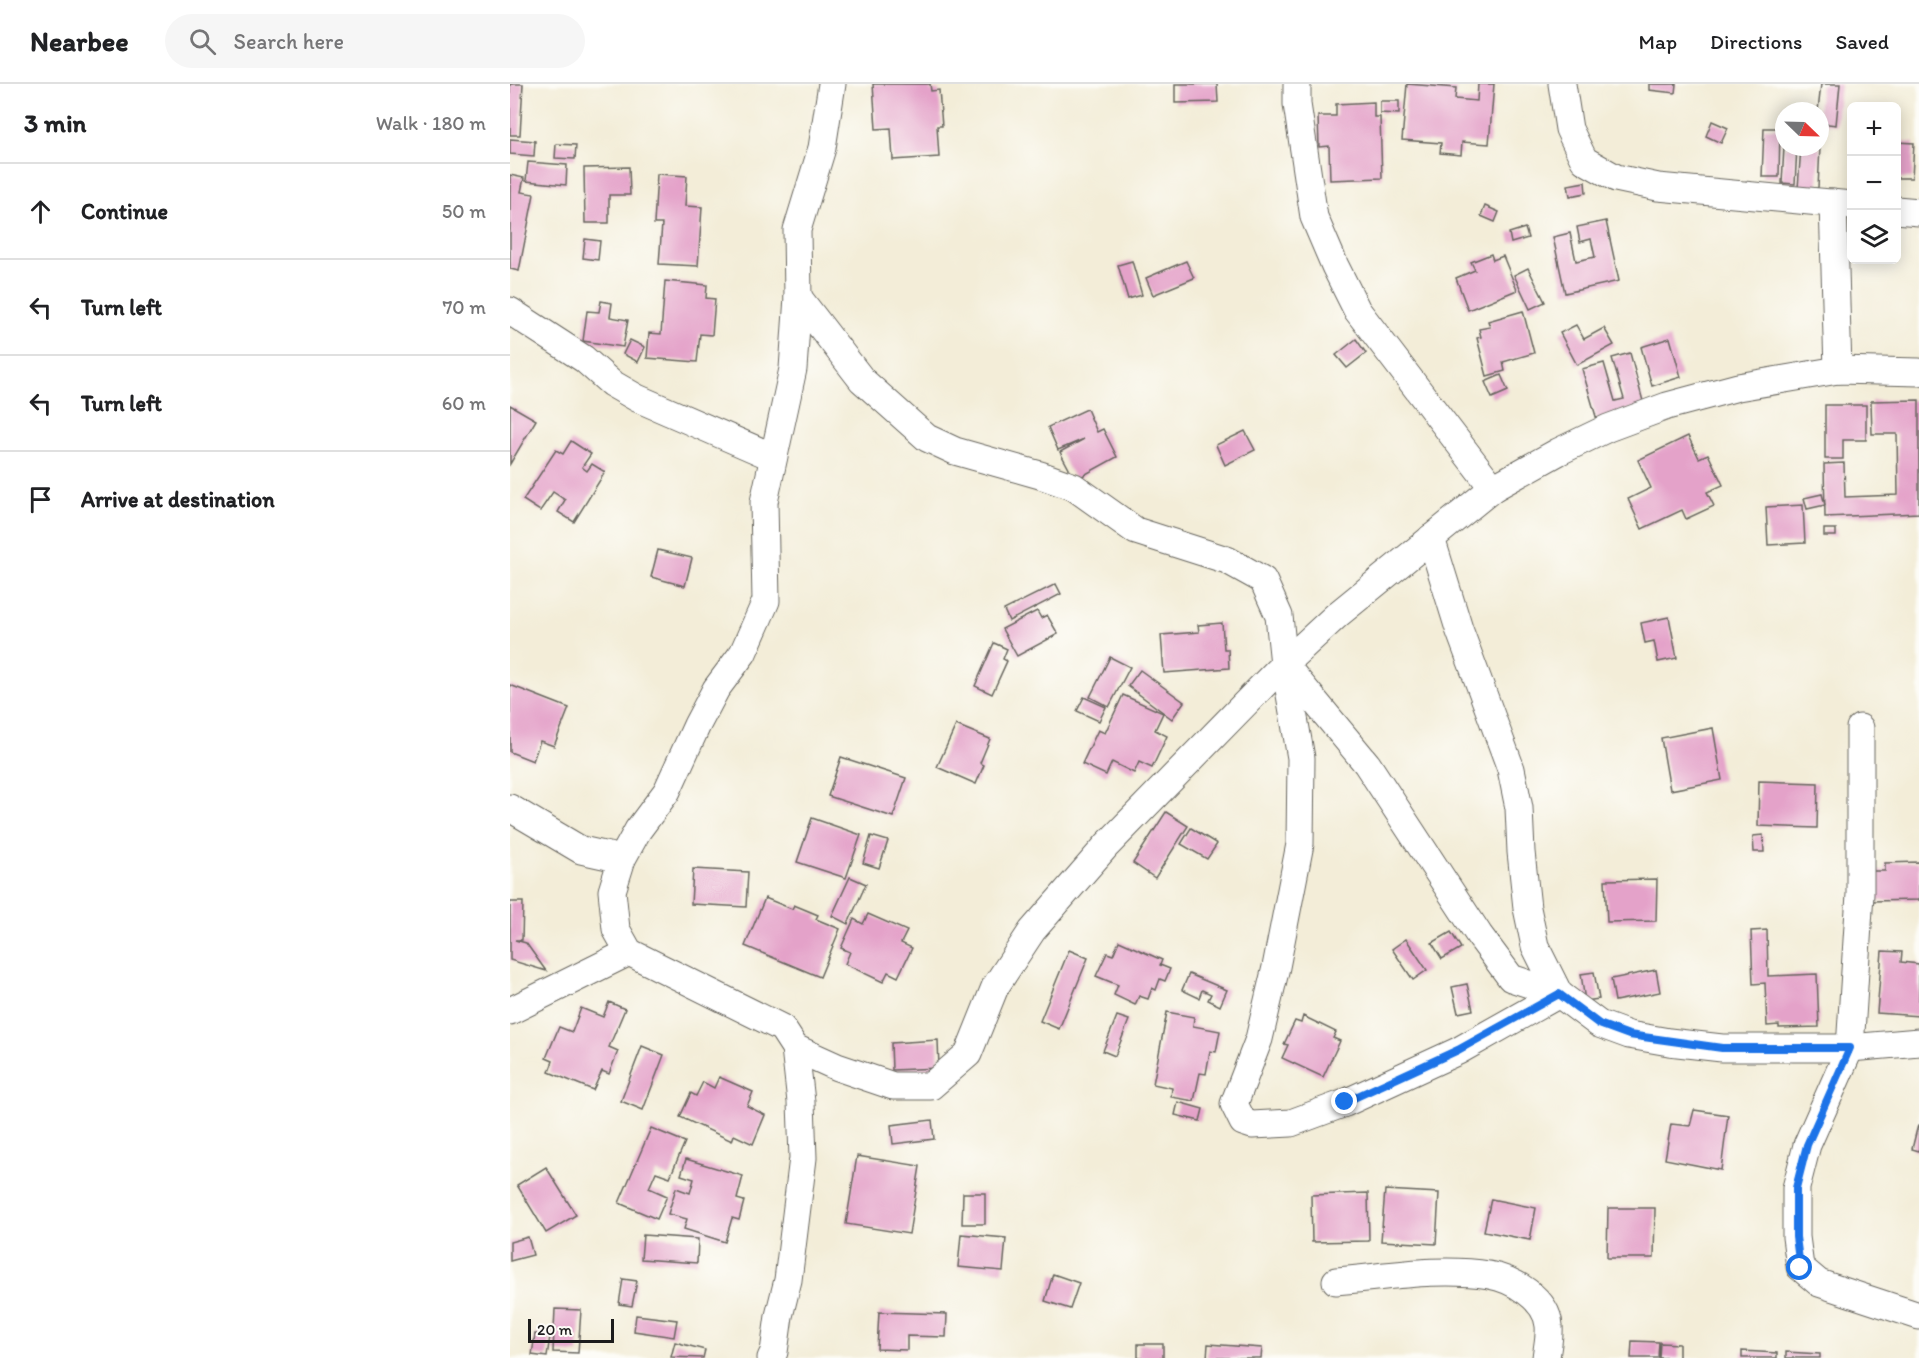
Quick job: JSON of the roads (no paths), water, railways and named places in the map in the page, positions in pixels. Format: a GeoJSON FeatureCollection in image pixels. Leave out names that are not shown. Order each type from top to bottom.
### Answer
{"type":"FeatureCollection","features":[{"type":"Feature","properties":{"kind":"street"},"geometry":{"type":"LineString","coordinates":[[771,1358],[788,1280],[802,1158],[801,1102],[795,1048],[782,1028],[629,952],[616,929],[612,891],[622,859],[638,831],[667,791],[697,725],[716,689],[743,653],[766,601],[764,502],[793,369],[798,297],[798,230],[822,148],[832,84]]}},
{"type":"Feature","properties":{"kind":"street"},"geometry":{"type":"LineString","coordinates":[[1297,84],[1297,104],[1314,217],[1357,310],[1493,488]]}},
{"type":"Feature","properties":{"kind":"street"},"geometry":{"type":"LineString","coordinates":[[1563,84],[1569,129],[1584,160],[1616,177],[1658,187],[1842,204],[1838,370]]}},
{"type":"Feature","properties":{"kind":"street"},"geometry":{"type":"LineString","coordinates":[[1901,210],[1919,212]]}},
{"type":"Feature","properties":{"kind":"street"},"geometry":{"type":"LineString","coordinates":[[798,297],[862,380],[927,438],[955,451],[1074,487],[1136,531],[1227,560],[1263,580],[1279,616],[1284,664],[1301,758],[1300,844],[1276,967],[1259,1039],[1234,1104],[1243,1122],[1252,1125],[1291,1123],[1345,1102],[1458,1050],[1559,994]]}},
{"type":"Feature","properties":{"kind":"street"},"geometry":{"type":"LineString","coordinates":[[510,311],[584,359],[611,383],[637,398],[773,456]]}},
{"type":"Feature","properties":{"kind":"street"},"geometry":{"type":"LineString","coordinates":[[795,1048],[837,1067],[893,1086],[931,1086],[968,1054],[995,987],[1032,931],[1107,845],[1284,664],[1337,615],[1493,488],[1608,428],[1667,406],[1738,387],[1838,370],[1919,372]]}},
{"type":"Feature","properties":{"kind":"street"},"geometry":{"type":"LineString","coordinates":[[1431,538],[1459,628],[1512,769],[1519,808],[1527,908],[1535,946],[1559,994]]}},
{"type":"Feature","properties":{"kind":"street"},"geometry":{"type":"LineString","coordinates":[[1284,664],[1367,764],[1479,935],[1510,978],[1559,994],[1599,1024],[1629,1035],[1659,1040],[1722,1048],[1850,1048],[1919,1042]]}},
{"type":"Feature","properties":{"kind":"street"},"geometry":{"type":"LineString","coordinates":[[1860,728],[1860,894],[1850,1048],[1807,1145],[1796,1188],[1796,1237],[1800,1268],[1819,1283],[1919,1316]]}},
{"type":"Feature","properties":{"kind":"street"},"geometry":{"type":"LineString","coordinates":[[510,808],[581,850],[622,859]]}},
{"type":"Feature","properties":{"kind":"street"},"geometry":{"type":"LineString","coordinates":[[510,1011],[629,952]]}},
{"type":"Feature","properties":{"kind":"street"},"geometry":{"type":"LineString","coordinates":[[1336,1281],[1448,1272],[1491,1275],[1524,1288],[1541,1303],[1549,1325],[1546,1358]]}}]}
